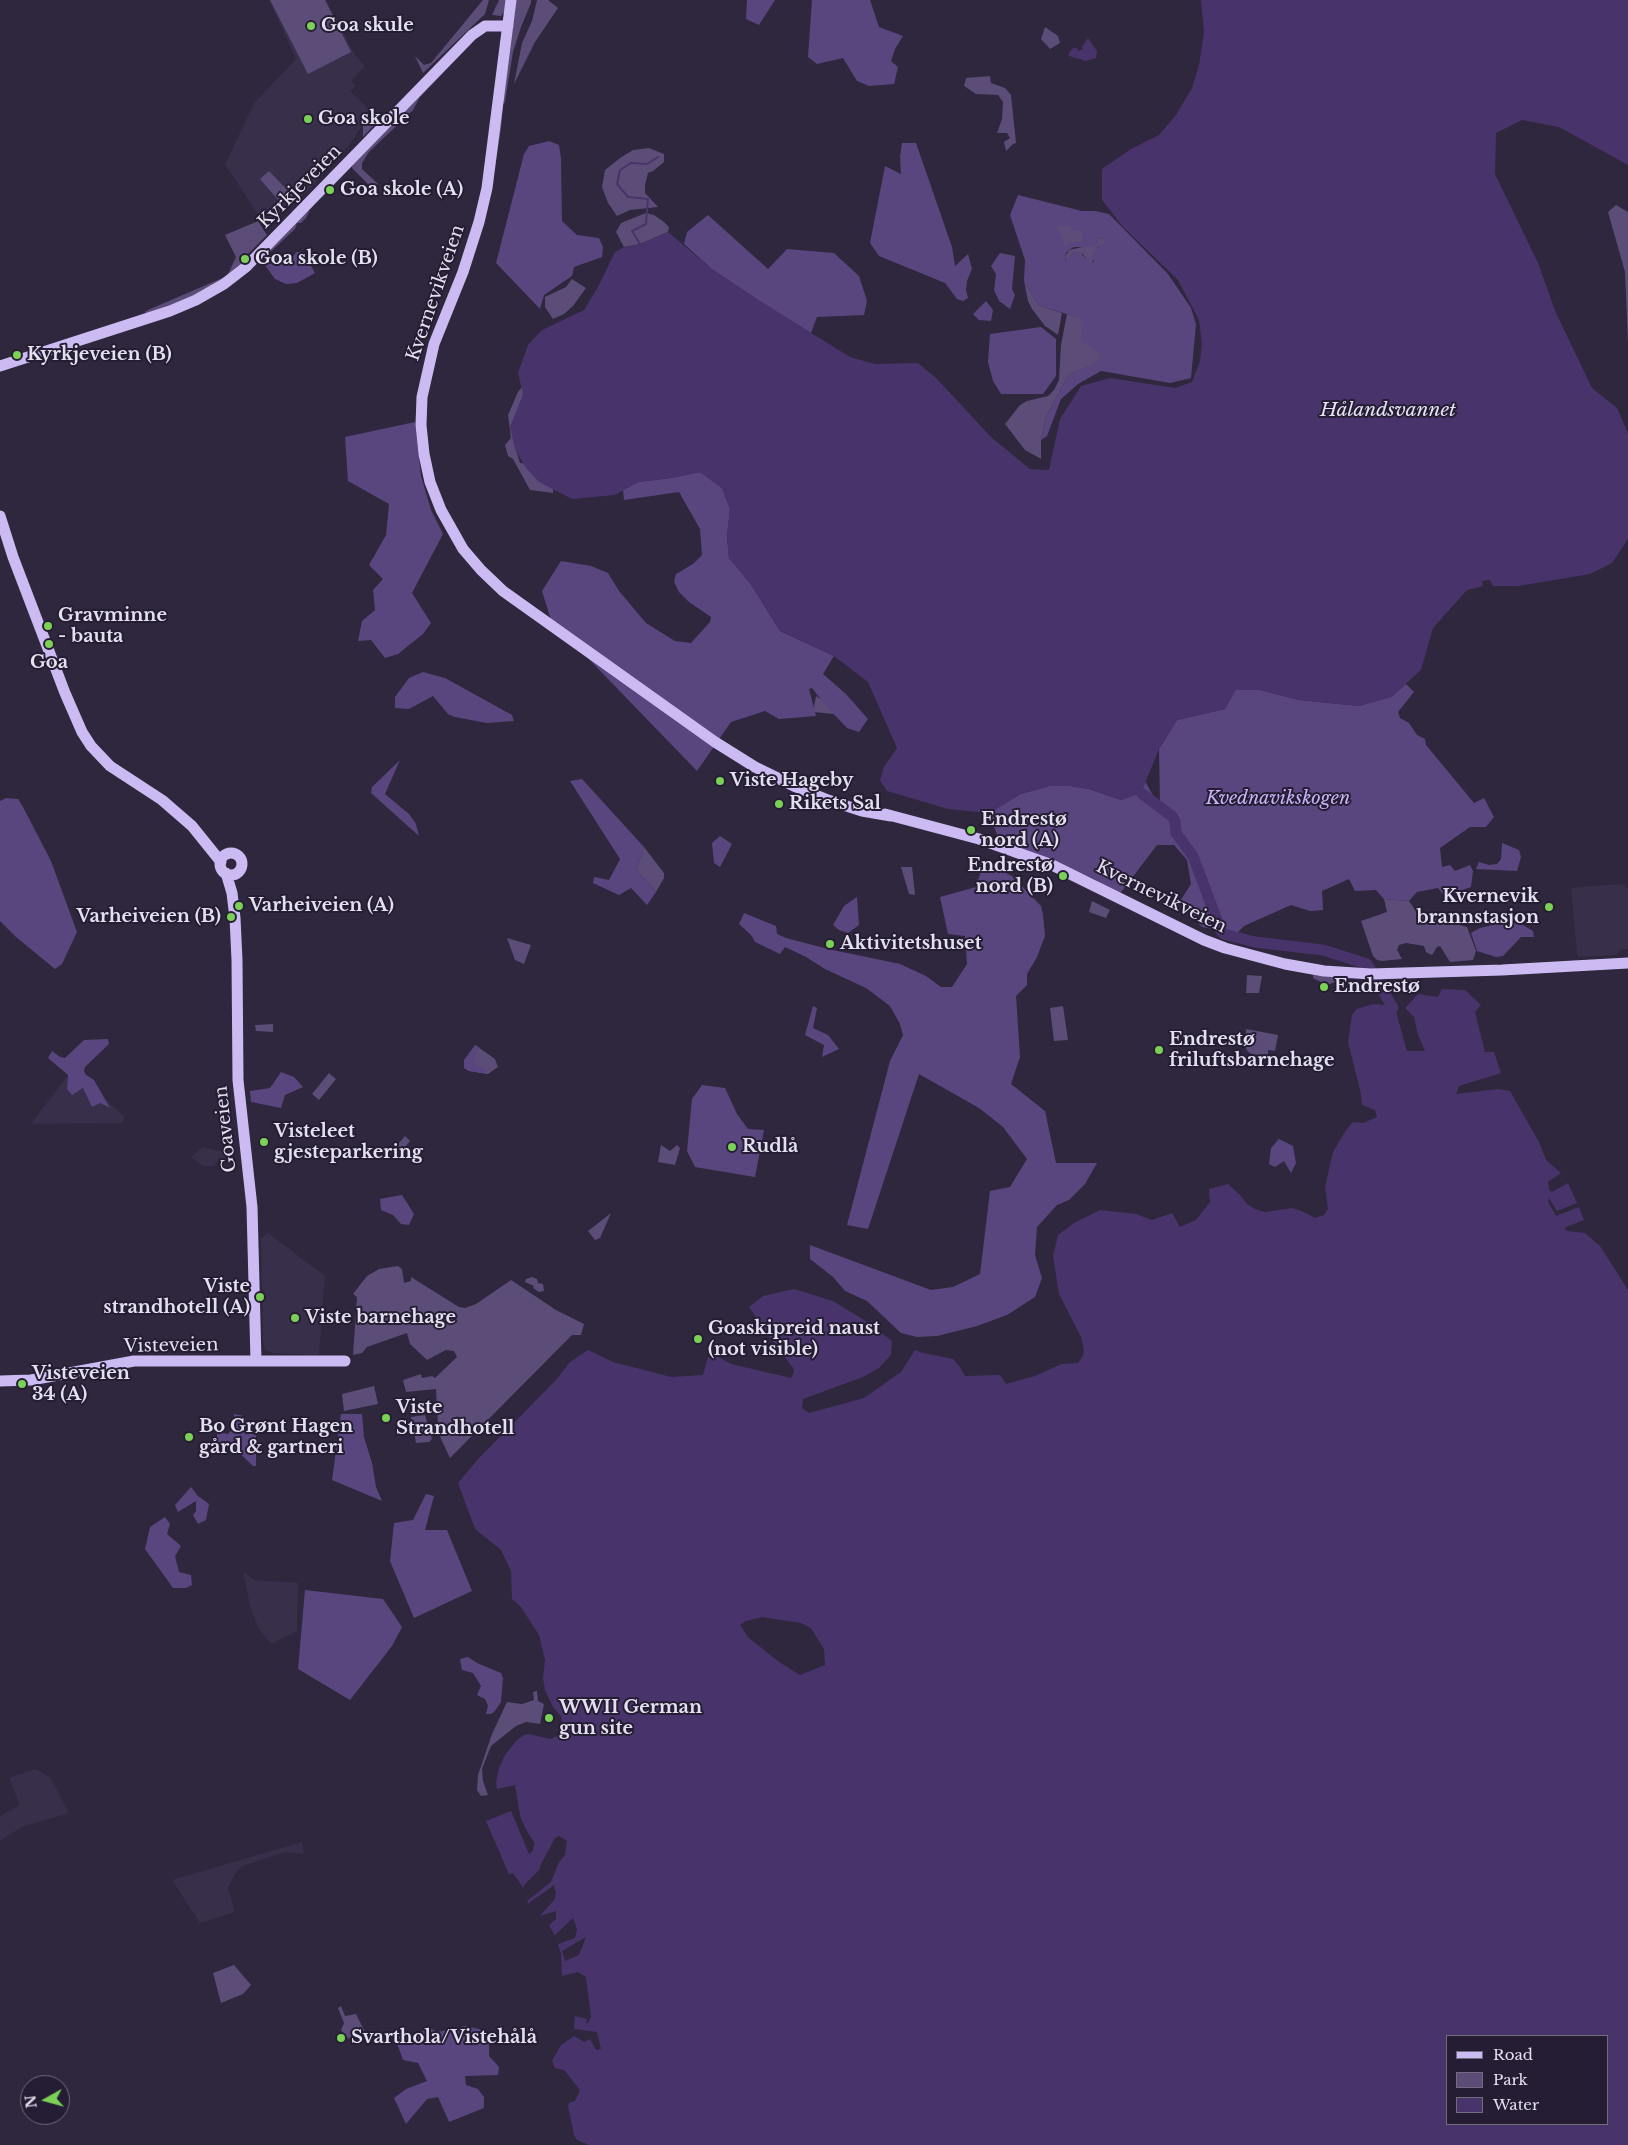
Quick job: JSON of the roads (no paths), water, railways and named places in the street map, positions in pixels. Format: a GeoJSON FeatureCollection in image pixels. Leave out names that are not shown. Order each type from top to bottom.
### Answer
{"type":"FeatureCollection","features":[{"type":"Feature","properties":{"kind":"main road","name":"Kvernevikveien"},"geometry":{"type":"LineString","coordinates":[[511,0],[487,188],[479,222],[463,272],[434,344],[425,376],[421,425],[426,468],[435,497],[448,524],[463,549],[481,570],[517,602],[730,752],[778,779],[828,800],[880,815],[891,816],[979,839],[1052,864],[1186,932],[1225,948],[1306,968],[1356,974],[1628,963]]}},
{"type":"Feature","properties":{"kind":"main road","name":"Kyrkjeveien"},"geometry":{"type":"LineString","coordinates":[[1,367],[170,311],[196,300],[224,284],[250,262],[472,35],[485,26],[508,26]]}},
{"type":"Feature","properties":{"kind":"main road"},"geometry":{"type":"LineString","coordinates":[[0,516],[64,694],[82,732],[91,746],[110,766],[162,800],[203,838],[221,862]]}},
{"type":"Feature","properties":{"kind":"main road"},"geometry":{"type":"LineString","coordinates":[[203,838],[238,856],[241,866],[231,873],[221,868],[223,856],[231,853]]}},
{"type":"Feature","properties":{"kind":"main road","name":"Goaveien"},"geometry":{"type":"LineString","coordinates":[[231,873],[237,960],[240,1101],[252,1207],[256,1361]]}},
{"type":"Feature","properties":{"kind":"main road","name":"Visteveien"},"geometry":{"type":"LineString","coordinates":[[0,1381],[32,1380],[134,1361],[345,1361]]}},
{"type":"Feature","properties":{"kind":"water","name":"Hålandsvannet"},"geometry":{"type":"Polygon","coordinates":[[[1201,0],[1628,0],[1628,165],[1559,127],[1522,120],[1496,133],[1495,174],[1538,263],[1556,313],[1592,388],[1617,408],[1628,433],[1628,539],[1612,563],[1590,574],[1518,586],[1493,586],[1490,580],[1482,581],[1483,586],[1467,590],[1433,628],[1421,670],[1391,697],[1359,706],[1299,700],[1260,690],[1236,690],[1225,709],[1177,720],[1159,749],[1141,793],[1121,800],[1089,789],[1070,786],[1049,786],[1021,794],[989,813],[948,809],[887,791],[880,780],[884,767],[897,748],[868,682],[834,656],[780,631],[750,583],[729,558],[727,536],[730,509],[722,488],[700,472],[638,482],[615,495],[572,499],[539,482],[526,468],[515,449],[510,427],[523,394],[518,373],[528,345],[542,330],[584,310],[598,287],[615,252],[624,247],[640,244],[668,232],[713,270],[850,357],[875,364],[918,363],[936,378],[991,437],[1030,469],[1049,470],[1060,419],[1081,386],[1110,378],[1175,388],[1192,382],[1200,361],[1202,344],[1199,320],[1178,280],[1123,227],[1102,200],[1102,169],[1131,149],[1159,135],[1176,115],[1192,88],[1199,65],[1204,33],[1201,0]]]}},
{"type":"Feature","properties":{"kind":"water"},"geometry":{"type":"Polygon","coordinates":[[[1088,38],[1097,51],[1096,58],[1086,61],[1069,56],[1073,48],[1077,48],[1078,51],[1083,49],[1082,47],[1088,38]]]}},
{"type":"Feature","properties":{"kind":"water"},"geometry":{"type":"Polygon","coordinates":[[[1442,989],[1465,990],[1481,1005],[1475,1012],[1485,1052],[1494,1052],[1501,1073],[1459,1086],[1456,1094],[1498,1089],[1510,1091],[1539,1142],[1546,1160],[1561,1173],[1548,1182],[1549,1190],[1552,1192],[1568,1183],[1577,1203],[1557,1211],[1549,1198],[1548,1202],[1556,1216],[1579,1207],[1584,1220],[1564,1228],[1567,1231],[1585,1233],[1600,1246],[1628,1290],[1628,2145],[589,2145],[577,2140],[574,2135],[568,2106],[569,2103],[575,2101],[580,2090],[564,2070],[555,2068],[552,2061],[561,2045],[574,2036],[584,2042],[590,2039],[596,2050],[601,2049],[597,2032],[574,2029],[575,2016],[587,2019],[586,2023],[588,2023],[591,2017],[586,1977],[578,1972],[562,1976],[561,1954],[549,1925],[556,1919],[556,1911],[540,1916],[555,1899],[556,1890],[553,1890],[534,1904],[529,1904],[527,1901],[551,1882],[559,1862],[565,1855],[567,1841],[559,1836],[555,1838],[540,1866],[541,1877],[525,1890],[513,1873],[509,1874],[486,1821],[511,1811],[529,1854],[533,1851],[534,1842],[522,1824],[515,1790],[497,1791],[496,1782],[499,1768],[505,1755],[517,1740],[529,1734],[550,1739],[562,1734],[561,1716],[553,1707],[545,1690],[543,1678],[545,1660],[539,1635],[521,1607],[512,1599],[511,1571],[501,1550],[475,1529],[458,1483],[479,1458],[556,1380],[570,1362],[588,1350],[613,1362],[671,1377],[703,1375],[708,1357],[715,1355],[731,1364],[791,1378],[794,1372],[749,1307],[763,1296],[794,1289],[833,1301],[864,1320],[892,1341],[891,1355],[879,1368],[863,1377],[803,1399],[802,1408],[809,1413],[864,1398],[901,1372],[915,1350],[953,1359],[965,1376],[1000,1375],[1006,1384],[1035,1376],[1061,1364],[1078,1363],[1083,1356],[1084,1350],[1081,1337],[1059,1294],[1053,1256],[1058,1235],[1074,1223],[1100,1210],[1136,1214],[1152,1220],[1172,1213],[1180,1227],[1196,1220],[1210,1202],[1209,1189],[1228,1184],[1247,1204],[1255,1209],[1265,1212],[1292,1208],[1315,1218],[1324,1215],[1328,1209],[1325,1187],[1333,1152],[1353,1122],[1363,1123],[1377,1117],[1375,1110],[1362,1105],[1348,1042],[1352,1015],[1357,1009],[1373,1004],[1385,1005],[1390,1011],[1395,1008],[1407,1051],[1425,1051],[1418,1035],[1414,1017],[1405,1008],[1418,994],[1438,997],[1442,989]],[[762,1617],[746,1621],[740,1625],[748,1637],[779,1662],[800,1675],[825,1665],[824,1649],[811,1628],[801,1623],[762,1617]]]}},
{"type":"Feature","properties":{"kind":"waterway"},"geometry":{"type":"LineString","coordinates":[[640,244],[632,231],[646,224],[648,199],[628,197],[617,184],[620,170],[631,163],[647,164],[658,157]]}},
{"type":"Feature","properties":{"kind":"waterway"},"geometry":{"type":"LineString","coordinates":[[1141,793],[1172,816],[1175,821],[1176,833],[1193,856],[1221,931],[1224,934],[1255,942],[1323,950],[1367,964],[1393,1008]]}},
{"type":"Feature","properties":{"kind":"place","name":"Goa skule"},"geometry":{"type":"Point","coordinates":[311,26]}},
{"type":"Feature","properties":{"kind":"place","name":"Goa skole"},"geometry":{"type":"Point","coordinates":[308,119]}},
{"type":"Feature","properties":{"kind":"place","name":"Goa skole (A)"},"geometry":{"type":"Point","coordinates":[330,190]}},
{"type":"Feature","properties":{"kind":"place","name":"Goa skole (B)"},"geometry":{"type":"Point","coordinates":[245,259]}},
{"type":"Feature","properties":{"kind":"place","name":"Kyrkjeveien (B)"},"geometry":{"type":"Point","coordinates":[17,355]}},
{"type":"Feature","properties":{"kind":"place","name":"Gravminne - bauta"},"geometry":{"type":"Point","coordinates":[48,626]}},
{"type":"Feature","properties":{"kind":"place","name":"Goa"},"geometry":{"type":"Point","coordinates":[49,644]}},
{"type":"Feature","properties":{"kind":"place","name":"Viste Hageby"},"geometry":{"type":"Point","coordinates":[720,781]}},
{"type":"Feature","properties":{"kind":"place","name":"Rikets Sal"},"geometry":{"type":"Point","coordinates":[779,804]}},
{"type":"Feature","properties":{"kind":"place","name":"Endrestø nord (A)"},"geometry":{"type":"Point","coordinates":[971,830]}},
{"type":"Feature","properties":{"kind":"place","name":"Endrestø nord (B)"},"geometry":{"type":"Point","coordinates":[1063,876]}},
{"type":"Feature","properties":{"kind":"place","name":"Varheiveien (A)"},"geometry":{"type":"Point","coordinates":[239,906]}},
{"type":"Feature","properties":{"kind":"place","name":"Kvernevik brannstasjon"},"geometry":{"type":"Point","coordinates":[1549,907]}},
{"type":"Feature","properties":{"kind":"place","name":"Varheiveien (B)"},"geometry":{"type":"Point","coordinates":[231,917]}},
{"type":"Feature","properties":{"kind":"place","name":"Aktivitetshuset"},"geometry":{"type":"Point","coordinates":[830,944]}},
{"type":"Feature","properties":{"kind":"place","name":"Endrestø"},"geometry":{"type":"Point","coordinates":[1324,987]}},
{"type":"Feature","properties":{"kind":"place","name":"Endrestø friluftsbarnehage"},"geometry":{"type":"Point","coordinates":[1159,1050]}},
{"type":"Feature","properties":{"kind":"place","name":"Visteleet gjesteparkering"},"geometry":{"type":"Point","coordinates":[264,1142]}},
{"type":"Feature","properties":{"kind":"place","name":"Rudlå"},"geometry":{"type":"Point","coordinates":[732,1147]}},
{"type":"Feature","properties":{"kind":"place","name":"Viste strandhotell (A)"},"geometry":{"type":"Point","coordinates":[260,1297]}},
{"type":"Feature","properties":{"kind":"place","name":"Viste barnehage"},"geometry":{"type":"Point","coordinates":[295,1318]}},
{"type":"Feature","properties":{"kind":"place","name":"Goaskipreid naust (not visible)"},"geometry":{"type":"Point","coordinates":[698,1339]}},
{"type":"Feature","properties":{"kind":"place","name":"Visteveien 34 (A)"},"geometry":{"type":"Point","coordinates":[22,1384]}},
{"type":"Feature","properties":{"kind":"place","name":"Viste Strandhotell"},"geometry":{"type":"Point","coordinates":[386,1418]}},
{"type":"Feature","properties":{"kind":"place","name":"Bo Grønt Hagen gård & gartneri"},"geometry":{"type":"Point","coordinates":[189,1437]}},
{"type":"Feature","properties":{"kind":"place","name":"WWII German gun site"},"geometry":{"type":"Point","coordinates":[549,1718]}},
{"type":"Feature","properties":{"kind":"place","name":"Svarthola/Vistehålå"},"geometry":{"type":"Point","coordinates":[341,2038]}},
{"type":"Feature","properties":{"kind":"park label","name":"Kvednavikskogen"},"geometry":{"type":"Point","coordinates":[1278,799]}}]}
